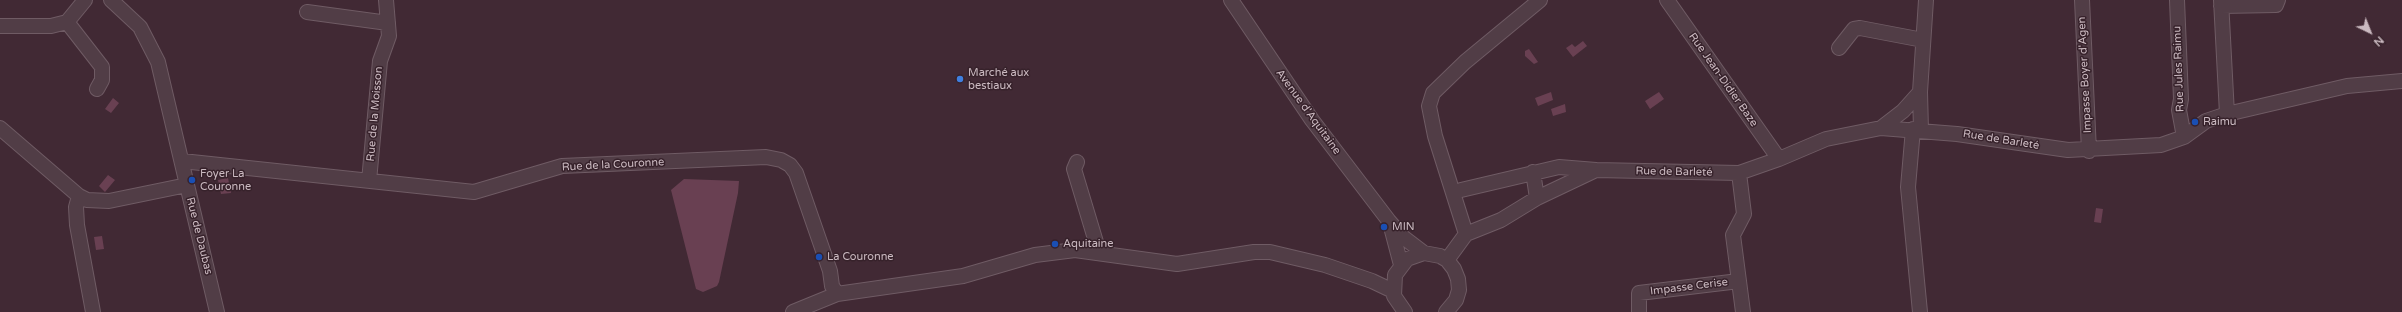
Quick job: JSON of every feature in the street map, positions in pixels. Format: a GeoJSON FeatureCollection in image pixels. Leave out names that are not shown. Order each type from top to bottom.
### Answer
{"type":"FeatureCollection","features":[{"type":"Feature","properties":{"kind":"street"},"geometry":{"type":"LineString","coordinates":[[0,26],[51,26],[67,22],[85,0]]}},
{"type":"Feature","properties":{"kind":"street","name":"Rue de Daubas"},"geometry":{"type":"LineString","coordinates":[[111,0],[140,27],[158,62],[217,312]]}},
{"type":"Feature","properties":{"kind":"street","name":"Rue de la Moisson"},"geometry":{"type":"LineString","coordinates":[[370,181],[380,61],[389,36],[386,0]]}},
{"type":"Feature","properties":{"kind":"street","name":"Avenue d'Aquitaine"},"geometry":{"type":"LineString","coordinates":[[1231,0],[1312,120],[1389,221],[1402,237],[1424,253]]}},
{"type":"Feature","properties":{"kind":"street"},"geometry":{"type":"LineString","coordinates":[[1447,260],[1466,234],[1434,136],[1429,106],[1433,93],[1465,62],[1540,0]]}},
{"type":"Feature","properties":{"kind":"street","name":"Rue Jean-Didier Baze"},"geometry":{"type":"LineString","coordinates":[[1667,0],[1779,159]]}},
{"type":"Feature","properties":{"kind":"street"},"geometry":{"type":"LineString","coordinates":[[1920,312],[1908,187],[1917,130],[1926,0]]}},
{"type":"Feature","properties":{"kind":"street","name":"Impasse Boyer d'Agen"},"geometry":{"type":"LineString","coordinates":[[2082,0],[2089,151]]}},
{"type":"Feature","properties":{"kind":"street","name":"Rue Jules Raimu"},"geometry":{"type":"LineString","coordinates":[[2177,0],[2181,99],[2179,110],[2184,137]]}},
{"type":"Feature","properties":{"kind":"street"},"geometry":{"type":"LineString","coordinates":[[2227,114],[2221,3],[2276,5],[2278,0]]}},
{"type":"Feature","properties":{"kind":"street"},"geometry":{"type":"LineString","coordinates":[[307,12],[388,23]]}},
{"type":"Feature","properties":{"kind":"street"},"geometry":{"type":"LineString","coordinates":[[67,22],[102,67],[102,80],[97,89]]}},
{"type":"Feature","properties":{"kind":"street"},"geometry":{"type":"LineString","coordinates":[[1840,48],[1854,29],[1860,28],[1923,40]]}},
{"type":"Feature","properties":{"kind":"street","name":"Rue de Barleté"},"geometry":{"type":"LineString","coordinates":[[1461,190],[1559,167],[1596,170],[1739,173],[1779,159],[1826,139],[1881,128],[1917,130],[2004,140],[2068,150],[2089,151],[2161,145],[2184,137],[2206,121],[2227,114],[2347,86],[2402,81]]}},
{"type":"Feature","properties":{"kind":"street"},"geometry":{"type":"LineString","coordinates":[[1881,128],[1903,111],[1920,92]]}},
{"type":"Feature","properties":{"kind":"street"},"geometry":{"type":"LineString","coordinates":[[0,128],[79,196],[93,201],[109,201],[187,185]]}},
{"type":"Feature","properties":{"kind":"street","name":"Rue de la Couronne"},"geometry":{"type":"LineString","coordinates":[[182,161],[474,192],[562,166],[766,156],[790,165],[796,173],[830,271],[832,286],[837,294]]}},
{"type":"Feature","properties":{"kind":"street"},"geometry":{"type":"LineString","coordinates":[[1077,162],[1074,169],[1099,252]]}},
{"type":"Feature","properties":{"kind":"street","name":"Rue de Barleté"},"geometry":{"type":"LineString","coordinates":[[1466,234],[1501,220],[1537,198],[1596,170]]}},
{"type":"Feature","properties":{"kind":"street"},"geometry":{"type":"LineString","coordinates":[[1534,172],[1537,198]]}},
{"type":"Feature","properties":{"kind":"street"},"geometry":{"type":"LineString","coordinates":[[1739,173],[1744,214],[1734,235],[1743,312]]}},
{"type":"Feature","properties":{"kind":"street"},"geometry":{"type":"LineString","coordinates":[[79,196],[76,207],[77,225],[93,312]]}},
{"type":"Feature","properties":{"kind":"street","name":"Avenue d'Aquitaine"},"geometry":{"type":"LineString","coordinates":[[1389,221],[1398,248],[1399,268]]}},
{"type":"Feature","properties":{"kind":"street"},"geometry":{"type":"LineString","coordinates":[[793,312],[837,294],[963,276],[1036,255],[1075,250],[1099,252],[1177,264],[1254,252],[1270,252],[1326,265],[1372,281],[1393,291]]}},
{"type":"Feature","properties":{"kind":"street"},"geometry":{"type":"LineString","coordinates":[[1372,281],[1399,268],[1411,257],[1424,253],[1432,254],[1447,260],[1454,268],[1458,279],[1459,290],[1456,300],[1448,311]]}},
{"type":"Feature","properties":{"kind":"street"},"geometry":{"type":"LineString","coordinates":[[1399,268],[1393,291],[1396,300],[1405,312]]}},
{"type":"Feature","properties":{"kind":"street","name":"Impasse Cerise"},"geometry":{"type":"LineString","coordinates":[[1639,312],[1639,293],[1739,281]]}},
{"type":"Feature","properties":{"kind":"shaded area"},"geometry":{"type":"Polygon","coordinates":[[[1583,41],[1587,46],[1573,57],[1566,48],[1572,44],[1575,47],[1583,41]]]}},
{"type":"Feature","properties":{"kind":"shaded area"},"geometry":{"type":"Polygon","coordinates":[[[1529,49],[1538,62],[1534,64],[1525,56],[1525,51],[1529,49]]]}},
{"type":"Feature","properties":{"kind":"shaded area"},"geometry":{"type":"Polygon","coordinates":[[[1551,92],[1553,100],[1538,106],[1535,98],[1551,92]]]}},
{"type":"Feature","properties":{"kind":"shaded area"},"geometry":{"type":"Polygon","coordinates":[[[1659,92],[1664,99],[1650,109],[1645,101],[1659,92]]]}},
{"type":"Feature","properties":{"kind":"shaded area"},"geometry":{"type":"Polygon","coordinates":[[[113,98],[119,103],[111,113],[105,109],[113,98]]]}},
{"type":"Feature","properties":{"kind":"shaded area"},"geometry":{"type":"Polygon","coordinates":[[[1565,104],[1566,112],[1553,116],[1551,109],[1565,104]]]}},
{"type":"Feature","properties":{"kind":"shaded area"},"geometry":{"type":"Polygon","coordinates":[[[108,175],[115,180],[105,192],[99,186],[108,175]]]}},
{"type":"Feature","properties":{"kind":"shaded area"},"geometry":{"type":"Polygon","coordinates":[[[228,178],[231,193],[221,194],[218,180],[228,178]]]}},
{"type":"Feature","properties":{"kind":"shaded area"},"geometry":{"type":"Polygon","coordinates":[[[684,179],[739,181],[738,193],[719,282],[717,286],[703,292],[696,289],[671,190],[684,179]]]}},
{"type":"Feature","properties":{"kind":"shaded area"},"geometry":{"type":"Polygon","coordinates":[[[2096,208],[2103,209],[2101,223],[2094,222],[2096,208]]]}},
{"type":"Feature","properties":{"kind":"shaded area"},"geometry":{"type":"Polygon","coordinates":[[[102,236],[104,249],[96,250],[94,237],[102,236]]]}},
{"type":"Feature","properties":{"kind":"place","name":"Marché aux bestiaux"},"geometry":{"type":"Point","coordinates":[960,79]}},
{"type":"Feature","properties":{"kind":"place","name":"Raimu"},"geometry":{"type":"Point","coordinates":[2195,122]}},
{"type":"Feature","properties":{"kind":"place","name":"Foyer La Couronne"},"geometry":{"type":"Point","coordinates":[192,180]}},
{"type":"Feature","properties":{"kind":"place","name":"MIN"},"geometry":{"type":"Point","coordinates":[1384,227]}},
{"type":"Feature","properties":{"kind":"place","name":"Aquitaine"},"geometry":{"type":"Point","coordinates":[1055,244]}},
{"type":"Feature","properties":{"kind":"place","name":"La Couronne"},"geometry":{"type":"Point","coordinates":[819,257]}}]}
